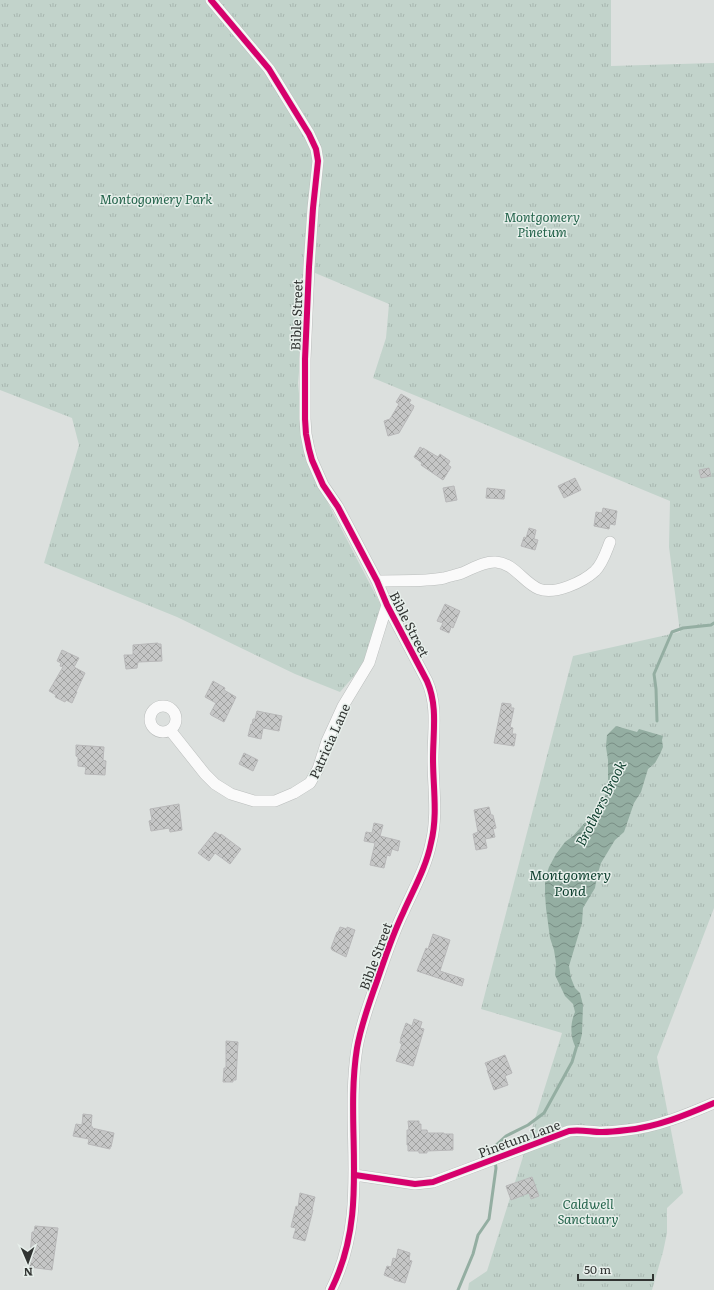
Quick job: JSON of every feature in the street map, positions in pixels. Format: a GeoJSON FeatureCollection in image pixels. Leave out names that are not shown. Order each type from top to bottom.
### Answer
{"type":"FeatureCollection","features":[{"type":"Feature","properties":{"kind":"street","name":"Bible Street"},"geometry":{"type":"LineString","coordinates":[[211,0],[269,69],[309,134],[316,149],[318,161],[309,268],[305,359],[306,434],[312,460],[324,485],[338,507],[377,580],[387,605],[431,692],[434,716],[433,761],[435,817],[433,835],[427,860],[389,944],[360,1033],[355,1061],[354,1210],[348,1244],[342,1265],[331,1290]]}},
{"type":"Feature","properties":{"kind":"street"},"geometry":{"type":"LineString","coordinates":[[377,580],[442,578],[460,574],[483,564],[496,562],[508,565],[539,589],[552,591],[562,589],[595,571],[604,558],[610,542]]}},
{"type":"Feature","properties":{"kind":"street","name":"Patricia Lane"},"geometry":{"type":"LineString","coordinates":[[170,730],[215,784],[231,794],[254,801],[275,801],[294,793],[310,783],[318,769],[327,741],[343,706],[369,663],[387,605]]}},
{"type":"Feature","properties":{"kind":"street","name":"Pinetum Lane"},"geometry":{"type":"LineString","coordinates":[[355,1174],[415,1184],[433,1182],[569,1131],[627,1130],[643,1127],[687,1115],[714,1103]]}},
{"type":"Feature","properties":{"kind":"green space"},"geometry":{"type":"Polygon","coordinates":[[[0,0],[611,0],[611,66],[714,63],[714,908],[657,1057],[683,1193],[667,1208],[667,1233],[652,1290],[468,1290],[469,1283],[487,1271],[562,1033],[481,1009],[573,656],[680,632],[669,547],[670,501],[373,378],[386,338],[389,304],[308,270],[298,383],[303,437],[315,478],[386,615],[372,641],[361,668],[340,692],[295,674],[177,617],[44,563],[79,445],[72,418],[0,390],[0,0]]]}},
{"type":"Feature","properties":{"kind":"water","name":"Montgomery Pond"},"geometry":{"type":"Polygon","coordinates":[[[616,726],[637,732],[639,729],[663,736],[663,747],[655,763],[648,769],[641,792],[634,803],[624,832],[615,840],[601,863],[595,888],[583,908],[582,923],[569,966],[571,978],[575,988],[580,993],[583,1005],[582,1034],[579,1046],[576,1048],[571,1030],[575,1012],[573,1004],[565,996],[555,975],[556,963],[550,938],[546,908],[545,879],[556,854],[565,842],[573,836],[596,810],[605,796],[608,780],[608,760],[606,747],[607,735],[616,726]]]}},
{"type":"Feature","properties":{"kind":"building"},"geometry":{"type":"Polygon","coordinates":[[[401,394],[411,400],[409,403],[414,406],[399,433],[388,436],[384,421],[390,419],[399,404],[396,402],[401,394]]]}},
{"type":"Feature","properties":{"kind":"building"},"geometry":{"type":"Polygon","coordinates":[[[420,447],[438,457],[440,454],[450,461],[448,465],[451,467],[443,480],[421,465],[422,463],[414,457],[420,447]]]}},
{"type":"Feature","properties":{"kind":"building"},"geometry":{"type":"Polygon","coordinates":[[[709,468],[711,476],[701,478],[699,470],[709,468]]]}},
{"type":"Feature","properties":{"kind":"building"},"geometry":{"type":"Polygon","coordinates":[[[575,478],[581,490],[564,498],[558,486],[575,478]]]}},
{"type":"Feature","properties":{"kind":"building"},"geometry":{"type":"Polygon","coordinates":[[[454,486],[457,500],[446,502],[443,488],[454,486]]]}},
{"type":"Feature","properties":{"kind":"building"},"geometry":{"type":"Polygon","coordinates":[[[487,488],[505,490],[504,499],[486,498],[487,488]]]}},
{"type":"Feature","properties":{"kind":"building"},"geometry":{"type":"Polygon","coordinates":[[[603,508],[617,511],[615,525],[610,524],[609,529],[594,526],[596,512],[602,513],[603,508]]]}},
{"type":"Feature","properties":{"kind":"building"},"geometry":{"type":"Polygon","coordinates":[[[529,528],[536,530],[534,539],[538,540],[535,550],[521,546],[524,537],[526,538],[529,528]]]}},
{"type":"Feature","properties":{"kind":"building"},"geometry":{"type":"Polygon","coordinates":[[[445,604],[460,611],[453,628],[451,627],[449,633],[440,629],[443,623],[437,621],[445,604]]]}},
{"type":"Feature","properties":{"kind":"building"},"geometry":{"type":"Polygon","coordinates":[[[161,644],[162,661],[138,662],[137,668],[126,669],[124,655],[133,655],[133,645],[161,644]]]}},
{"type":"Feature","properties":{"kind":"building"},"geometry":{"type":"Polygon","coordinates":[[[62,650],[79,658],[74,667],[85,673],[72,703],[66,700],[65,702],[55,697],[56,695],[49,691],[63,667],[60,666],[61,663],[57,661],[62,650]]]}},
{"type":"Feature","properties":{"kind":"building"},"geometry":{"type":"Polygon","coordinates":[[[213,681],[236,697],[224,722],[210,714],[216,703],[205,697],[213,681]]]}},
{"type":"Feature","properties":{"kind":"building"},"geometry":{"type":"Polygon","coordinates":[[[502,703],[511,704],[511,708],[514,708],[510,727],[513,728],[512,734],[516,734],[514,746],[494,743],[502,703]]]}},
{"type":"Feature","properties":{"kind":"building"},"geometry":{"type":"Polygon","coordinates":[[[257,711],[282,716],[279,731],[263,728],[261,739],[248,736],[251,724],[253,719],[255,719],[257,711]]]}},
{"type":"Feature","properties":{"kind":"building"},"geometry":{"type":"Polygon","coordinates":[[[76,745],[104,747],[103,760],[106,761],[105,775],[85,774],[86,767],[78,766],[76,745]]]}},
{"type":"Feature","properties":{"kind":"building"},"geometry":{"type":"Polygon","coordinates":[[[244,753],[258,760],[253,771],[239,764],[244,753]]]}},
{"type":"Feature","properties":{"kind":"building"},"geometry":{"type":"Polygon","coordinates":[[[179,804],[182,830],[170,832],[169,828],[151,831],[149,821],[152,820],[150,809],[179,804]]]}},
{"type":"Feature","properties":{"kind":"building"},"geometry":{"type":"Polygon","coordinates":[[[489,807],[491,815],[493,815],[496,828],[493,829],[495,837],[485,839],[487,848],[476,850],[473,834],[478,832],[474,810],[489,807]]]}},
{"type":"Feature","properties":{"kind":"building"},"geometry":{"type":"Polygon","coordinates":[[[374,823],[383,825],[380,836],[400,841],[398,851],[392,849],[390,856],[387,855],[384,868],[370,865],[375,843],[364,841],[366,832],[372,833],[374,823]]]}},
{"type":"Feature","properties":{"kind":"building"},"geometry":{"type":"Polygon","coordinates":[[[215,832],[220,835],[221,834],[241,849],[230,864],[215,853],[209,861],[198,853],[215,832]]]}},
{"type":"Feature","properties":{"kind":"building"},"geometry":{"type":"Polygon","coordinates":[[[340,927],[347,929],[347,927],[355,930],[346,957],[332,950],[331,948],[340,927]]]}},
{"type":"Feature","properties":{"kind":"building"},"geometry":{"type":"Polygon","coordinates":[[[433,934],[450,940],[440,971],[464,979],[462,986],[417,971],[426,948],[428,949],[433,934]]]}},
{"type":"Feature","properties":{"kind":"building"},"geometry":{"type":"Polygon","coordinates":[[[414,1019],[422,1022],[420,1028],[424,1029],[413,1066],[396,1061],[402,1044],[400,1043],[401,1037],[406,1023],[412,1026],[414,1019]]]}},
{"type":"Feature","properties":{"kind":"building"},"geometry":{"type":"Polygon","coordinates":[[[226,1041],[238,1042],[236,1080],[233,1080],[233,1082],[223,1082],[224,1068],[226,1068],[226,1041]]]}},
{"type":"Feature","properties":{"kind":"building"},"geometry":{"type":"Polygon","coordinates":[[[505,1055],[512,1073],[505,1076],[508,1085],[494,1090],[485,1063],[505,1055]]]}},
{"type":"Feature","properties":{"kind":"building"},"geometry":{"type":"Polygon","coordinates":[[[83,1114],[92,1115],[92,1128],[114,1133],[110,1149],[88,1144],[89,1139],[73,1136],[76,1124],[82,1125],[83,1114]]]}},
{"type":"Feature","properties":{"kind":"building"},"geometry":{"type":"Polygon","coordinates":[[[408,1121],[419,1121],[419,1124],[421,1124],[421,1130],[427,1130],[428,1133],[453,1134],[453,1150],[427,1151],[427,1153],[408,1151],[408,1121]]]}},
{"type":"Feature","properties":{"kind":"building"},"geometry":{"type":"Polygon","coordinates":[[[532,1177],[539,1196],[531,1199],[529,1193],[511,1200],[506,1186],[532,1177]]]}},
{"type":"Feature","properties":{"kind":"building"},"geometry":{"type":"Polygon","coordinates":[[[300,1193],[315,1197],[305,1241],[293,1238],[296,1228],[291,1227],[296,1206],[298,1207],[300,1193]]]}},
{"type":"Feature","properties":{"kind":"building"},"geometry":{"type":"Polygon","coordinates":[[[35,1226],[58,1228],[52,1270],[29,1267],[32,1232],[34,1232],[35,1226]]]}},
{"type":"Feature","properties":{"kind":"building"},"geometry":{"type":"Polygon","coordinates":[[[398,1249],[410,1253],[409,1260],[412,1261],[405,1283],[384,1275],[387,1266],[391,1267],[393,1258],[396,1259],[398,1249]]]}},
{"type":"Feature","properties":{"kind":"waterway","name":"Brothers Brook"},"geometry":{"type":"LineString","coordinates":[[657,721],[654,674],[672,632],[683,628],[711,625],[714,623]]}},
{"type":"Feature","properties":{"kind":"waterway","name":"Brothers Brook"},"geometry":{"type":"LineString","coordinates":[[495,1156],[494,1147],[506,1136],[528,1125],[544,1113],[572,1062],[577,1045]]}},
{"type":"Feature","properties":{"kind":"waterway","name":"Brothers Brook"},"geometry":{"type":"LineString","coordinates":[[458,1290],[473,1254],[478,1235],[489,1219],[496,1168],[495,1161]]}},
{"type":"Feature","properties":{"kind":"cycle path"},"geometry":{"type":"LineString","coordinates":[[211,0],[269,69],[309,134],[316,149],[318,161],[309,267],[305,359],[305,419],[309,449],[323,485],[338,507],[427,681],[433,700],[434,710],[433,759],[435,812],[433,832],[426,861],[392,939],[368,1006],[359,1039],[354,1079],[354,1170],[350,1230],[343,1260],[331,1290]]}},
{"type":"Feature","properties":{"kind":"cycle path"},"geometry":{"type":"LineString","coordinates":[[355,1175],[415,1184],[433,1182],[569,1131],[577,1130],[605,1132],[649,1126],[671,1120],[714,1103]]}},
{"type":"Feature","properties":{"kind":"park label","name":"Montogomery Park"},"geometry":{"type":"Point","coordinates":[156,198]}},
{"type":"Feature","properties":{"kind":"park label","name":"Montgomery Pinetum"},"geometry":{"type":"Point","coordinates":[542,224]}},
{"type":"Feature","properties":{"kind":"park label","name":"Caldwell Sanctuary"},"geometry":{"type":"Point","coordinates":[588,1210]}}]}
